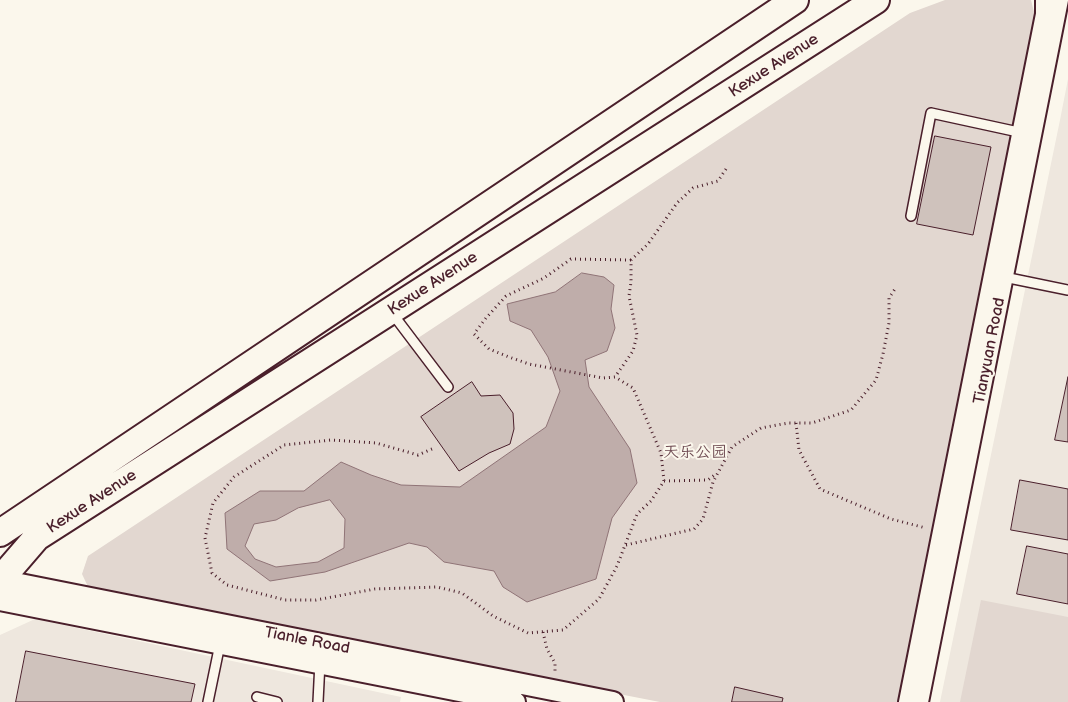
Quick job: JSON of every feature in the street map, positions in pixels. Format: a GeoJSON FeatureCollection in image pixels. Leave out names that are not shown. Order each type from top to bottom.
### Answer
{"type":"FeatureCollection","features":[{"type":"Feature","properties":{"kind":"main road","name":"Kexue Avenue"},"geometry":{"type":"LineString","coordinates":[[0,533],[795,0]]}},
{"type":"Feature","properties":{"kind":"main road","name":"Kexue Avenue"},"geometry":{"type":"LineString","coordinates":[[0,580],[37,537],[876,0]]}},
{"type":"Feature","properties":{"kind":"street","name":"Tianyuan Road"},"geometry":{"type":"LineString","coordinates":[[920,702],[1004,277],[1027,134],[1044,14],[1044,0]]}},
{"type":"Feature","properties":{"kind":"street","name":"Tianyuan Road"},"geometry":{"type":"LineString","coordinates":[[907,702],[941,531],[1027,134],[1060,0]]}},
{"type":"Feature","properties":{"kind":"street","name":"Tianle Road"},"geometry":{"type":"LineString","coordinates":[[0,580],[321,654],[515,702]]}},
{"type":"Feature","properties":{"kind":"street","name":"Tianle Road"},"geometry":{"type":"LineString","coordinates":[[0,600],[220,643],[321,654],[554,690],[576,698],[613,702]]}},
{"type":"Feature","properties":{"kind":"lane"},"geometry":{"type":"LineString","coordinates":[[911,216],[931,113],[1027,134]]}},
{"type":"Feature","properties":{"kind":"lane"},"geometry":{"type":"LineString","coordinates":[[1004,277],[1068,290]]}},
{"type":"Feature","properties":{"kind":"lane"},"geometry":{"type":"LineString","coordinates":[[390,311],[448,388]]}},
{"type":"Feature","properties":{"kind":"lane"},"geometry":{"type":"LineString","coordinates":[[208,702],[220,643]]}},
{"type":"Feature","properties":{"kind":"lane"},"geometry":{"type":"LineString","coordinates":[[318,702],[321,654]]}},
{"type":"Feature","properties":{"kind":"lane"},"geometry":{"type":"LineString","coordinates":[[257,697],[277,702]]}},
{"type":"Feature","properties":{"kind":"path"},"geometry":{"type":"LineString","coordinates":[[432,449],[418,455],[376,443],[331,440],[284,445],[234,477],[214,503],[205,538],[212,572],[227,585],[285,600],[316,600],[375,589],[437,587],[462,593],[493,616],[528,633],[563,630],[599,600],[617,566],[638,514],[651,501],[664,481],[662,453],[633,388],[615,377],[603,378],[529,364],[489,349],[474,334],[506,296],[544,278],[570,259],[631,260],[648,244],[677,203],[693,188],[718,181],[728,166]]}},
{"type":"Feature","properties":{"kind":"path"},"geometry":{"type":"LineString","coordinates":[[615,377],[633,351],[637,335],[629,296],[631,260]]}},
{"type":"Feature","properties":{"kind":"path"},"geometry":{"type":"LineString","coordinates":[[626,545],[694,529],[703,519],[713,482],[732,447],[761,428],[796,423],[812,423],[851,410],[876,380],[889,323],[889,298],[895,289]]}},
{"type":"Feature","properties":{"kind":"path"},"geometry":{"type":"LineString","coordinates":[[796,423],[799,450],[820,489],[891,519],[941,531]]}},
{"type":"Feature","properties":{"kind":"path"},"geometry":{"type":"LineString","coordinates":[[664,481],[708,480],[718,472]]}},
{"type":"Feature","properties":{"kind":"path"},"geometry":{"type":"LineString","coordinates":[[543,632],[547,649],[555,663],[554,690]]}},
{"type":"Feature","properties":{"kind":"shaded area"},"geometry":{"type":"Polygon","coordinates":[[[1068,79],[1068,702],[940,702],[1060,120],[1068,79]]]}},
{"type":"Feature","properties":{"kind":"shaded area"},"geometry":{"type":"Polygon","coordinates":[[[582,273],[604,277],[614,285],[611,309],[615,328],[607,351],[585,360],[589,387],[630,449],[637,483],[612,518],[596,579],[527,602],[503,587],[494,571],[444,562],[427,547],[409,543],[325,572],[270,581],[227,549],[225,513],[260,491],[304,491],[341,462],[401,485],[460,487],[546,427],[560,391],[548,357],[531,330],[510,321],[507,304],[555,292],[582,273]],[[330,500],[298,508],[276,520],[254,524],[245,546],[255,559],[276,567],[318,562],[344,548],[345,519],[330,500]]]}},
{"type":"Feature","properties":{"kind":"shaded area"},"geometry":{"type":"Polygon","coordinates":[[[35,619],[401,697],[400,702],[0,702],[0,635],[35,619]]]}},
{"type":"Feature","properties":{"kind":"green space","name":"天乐公园"},"geometry":{"type":"Polygon","coordinates":[[[945,0],[1031,0],[1036,20],[899,702],[660,702],[90,591],[82,574],[88,556],[910,13],[945,0]]]}},
{"type":"Feature","properties":{"kind":"green space"},"geometry":{"type":"Polygon","coordinates":[[[981,600],[1068,617],[1068,702],[960,702],[981,600]]]}},
{"type":"Feature","properties":{"kind":"building"},"geometry":{"type":"Polygon","coordinates":[[[935,136],[991,147],[973,235],[917,224],[935,136]]]}},
{"type":"Feature","properties":{"kind":"building"},"geometry":{"type":"Polygon","coordinates":[[[1068,377],[1068,442],[1055,440],[1068,377]]]}},
{"type":"Feature","properties":{"kind":"building"},"geometry":{"type":"Polygon","coordinates":[[[472,382],[481,396],[500,395],[513,413],[514,429],[510,444],[489,453],[459,471],[421,417],[472,382]]]}},
{"type":"Feature","properties":{"kind":"building"},"geometry":{"type":"Polygon","coordinates":[[[1020,480],[1068,489],[1068,540],[1011,530],[1020,480]]]}},
{"type":"Feature","properties":{"kind":"building"},"geometry":{"type":"Polygon","coordinates":[[[1027,546],[1068,554],[1068,604],[1017,594],[1027,546]]]}},
{"type":"Feature","properties":{"kind":"building"},"geometry":{"type":"Polygon","coordinates":[[[26,651],[195,684],[191,702],[16,702],[26,651]]]}},
{"type":"Feature","properties":{"kind":"building"},"geometry":{"type":"Polygon","coordinates":[[[735,687],[783,698],[782,702],[732,702],[735,687]]]}}]}
